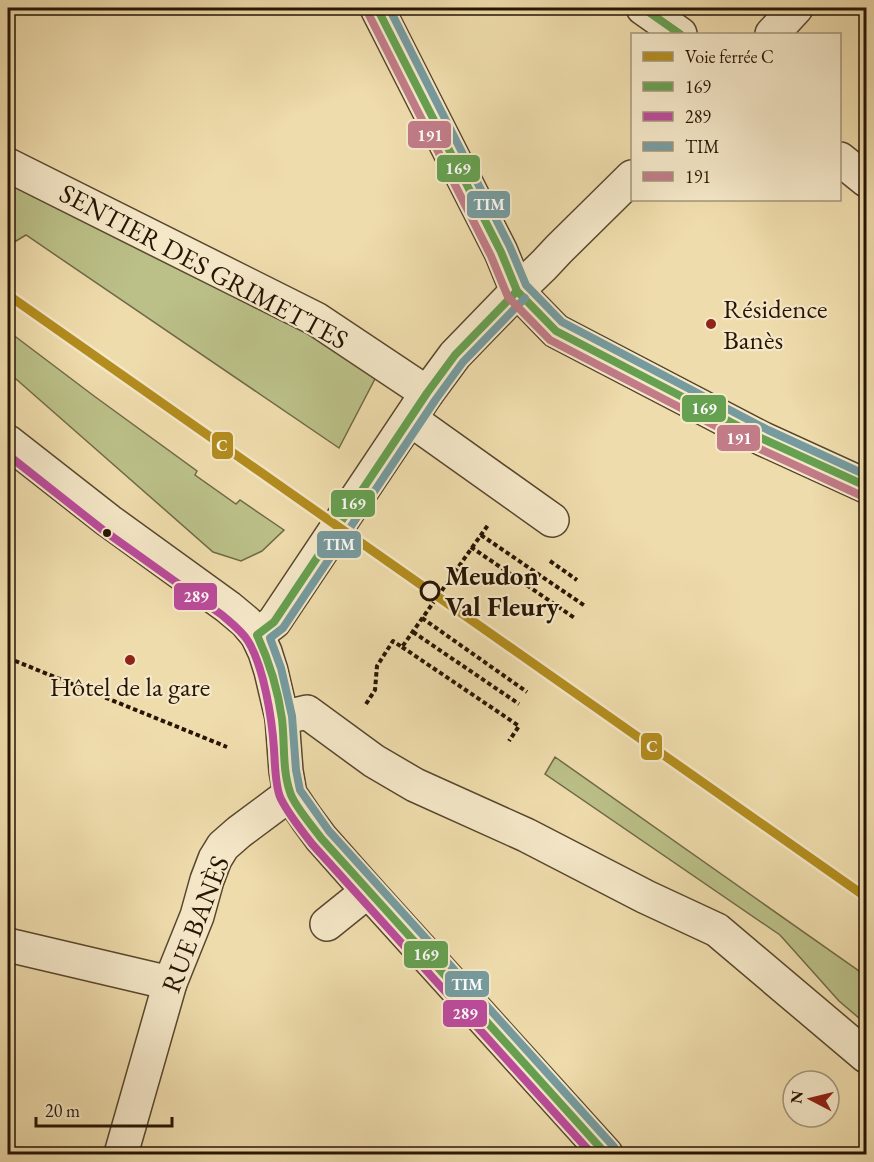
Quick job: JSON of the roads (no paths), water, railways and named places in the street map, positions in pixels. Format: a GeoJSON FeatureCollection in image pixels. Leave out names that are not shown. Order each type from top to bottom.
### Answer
{"type":"FeatureCollection","features":[{"type":"Feature","properties":{"kind":"street"},"geometry":{"type":"LineString","coordinates":[[377,8],[501,252],[517,291],[556,331],[763,439],[867,486]]}},
{"type":"Feature","properties":{"kind":"street"},"geometry":{"type":"LineString","coordinates":[[643,8],[679,33]]}},
{"type":"Feature","properties":{"kind":"street"},"geometry":{"type":"LineString","coordinates":[[773,33],[796,8]]}},
{"type":"Feature","properties":{"kind":"street"},"geometry":{"type":"LineString","coordinates":[[841,160],[867,180]]}},
{"type":"Feature","properties":{"kind":"street","name":"SENTIER DES GRIMETTES"},"geometry":{"type":"LineString","coordinates":[[8,165],[316,319],[552,520]]}},
{"type":"Feature","properties":{"kind":"street"},"geometry":{"type":"LineString","coordinates":[[257,635],[274,622],[454,355],[631,179]]}},
{"type":"Feature","properties":{"kind":"street"},"geometry":{"type":"LineString","coordinates":[[8,442],[109,521],[228,608],[246,622],[257,635],[271,671],[282,718],[290,794],[321,838],[606,1155]]}},
{"type":"Feature","properties":{"kind":"street"},"geometry":{"type":"LineString","coordinates":[[282,718],[307,712],[374,761],[415,785],[526,835],[646,897],[717,930],[867,1056]]}},
{"type":"Feature","properties":{"kind":"street","name":"RUE BANÈS"},"geometry":{"type":"LineString","coordinates":[[121,1155],[170,983],[205,918],[207,880],[215,859],[223,846],[239,832],[290,794]]}},
{"type":"Feature","properties":{"kind":"street"},"geometry":{"type":"LineString","coordinates":[[327,924],[368,891]]}},
{"type":"Feature","properties":{"kind":"street"},"geometry":{"type":"LineString","coordinates":[[8,945],[170,983]]}},
{"type":"Feature","properties":{"kind":"rail line","name":"C"},"geometry":{"type":"LineString","coordinates":[[8,295],[866,897]]}},
{"type":"Feature","properties":{"kind":"place","name":"Résidence Banès"},"geometry":{"type":"Point","coordinates":[711,324]}},
{"type":"Feature","properties":{"kind":"place","name":"Meudon Val Fleury"},"geometry":{"type":"Point","coordinates":[430,591]}},
{"type":"Feature","properties":{"kind":"place","name":"Hôtel de la gare"},"geometry":{"type":"Point","coordinates":[130,660]}}]}
